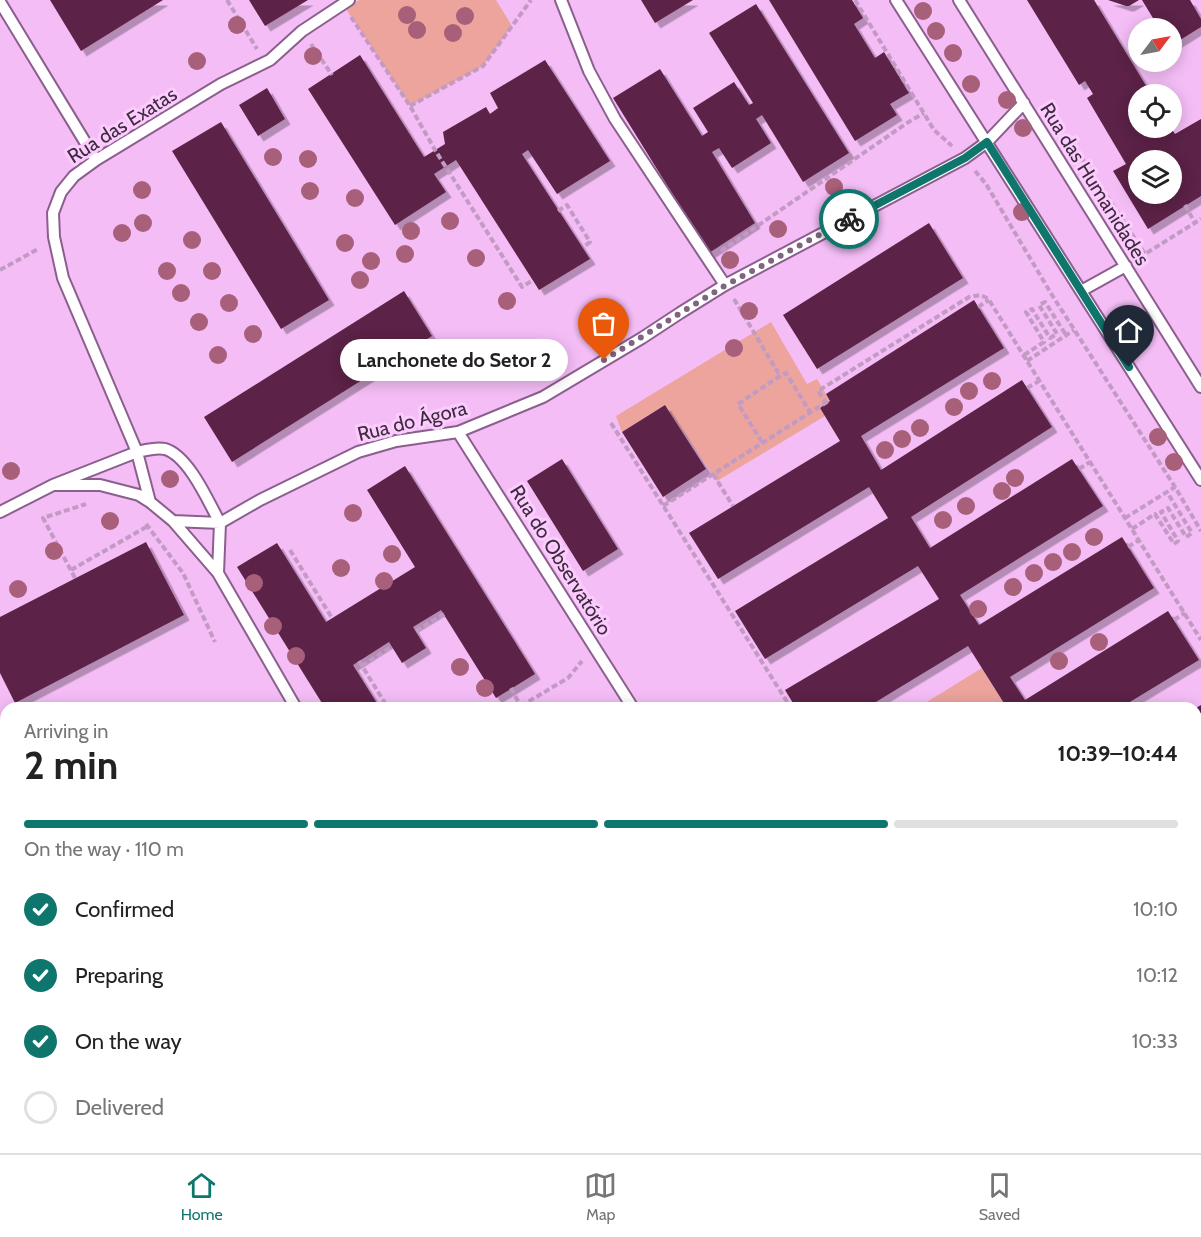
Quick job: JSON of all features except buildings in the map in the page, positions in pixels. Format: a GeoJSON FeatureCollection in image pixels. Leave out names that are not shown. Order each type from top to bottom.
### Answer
{"type":"FeatureCollection","features":[{"type":"Feature","properties":{"kind":"lane","name":"Rua das Exatas"},"geometry":{"type":"LineString","coordinates":[[150,502],[137,452],[63,278],[54,237],[52,213],[61,192],[74,176],[96,160],[221,84],[265,63],[302,31],[349,0]]}},
{"type":"Feature","properties":{"kind":"lane"},"geometry":{"type":"LineString","coordinates":[[561,0],[589,71],[615,119],[726,285]]}},
{"type":"Feature","properties":{"kind":"lane"},"geometry":{"type":"LineString","coordinates":[[896,0],[1201,480]]}},
{"type":"Feature","properties":{"kind":"lane","name":"Rua das Humanidades"},"geometry":{"type":"LineString","coordinates":[[959,0],[1201,387]]}},
{"type":"Feature","properties":{"kind":"lane"},"geometry":{"type":"LineString","coordinates":[[0,2],[96,160]]}},
{"type":"Feature","properties":{"kind":"lane","name":"Rua do Ágora"},"geometry":{"type":"LineString","coordinates":[[220,524],[261,500],[358,452],[396,441],[458,432],[543,397],[726,285],[965,158],[987,142],[1024,104]]}},
{"type":"Feature","properties":{"kind":"lane"},"geometry":{"type":"LineString","coordinates":[[1081,291],[1126,266]]}},
{"type":"Feature","properties":{"kind":"lane","name":"Rua do Observatório"},"geometry":{"type":"LineString","coordinates":[[458,432],[629,702]]}},
{"type":"Feature","properties":{"kind":"lane"},"geometry":{"type":"LineString","coordinates":[[0,512],[53,485],[137,452],[164,449],[176,454],[190,470],[220,524],[218,573]]}},
{"type":"Feature","properties":{"kind":"lane"},"geometry":{"type":"LineString","coordinates":[[53,485],[100,485],[139,495],[173,521],[218,573],[293,702]]}},
{"type":"Feature","properties":{"kind":"lane"},"geometry":{"type":"LineString","coordinates":[[173,521],[220,524]]}},
{"type":"Feature","properties":{"kind":"path"},"geometry":{"type":"LineString","coordinates":[[227,0],[265,63]]}},
{"type":"Feature","properties":{"kind":"path"},"geometry":{"type":"LineString","coordinates":[[410,106],[483,66],[531,0]]}},
{"type":"Feature","properties":{"kind":"path"},"geometry":{"type":"LineString","coordinates":[[855,0],[934,130]]}},
{"type":"Feature","properties":{"kind":"path"},"geometry":{"type":"LineString","coordinates":[[360,30],[522,287],[533,280]]}},
{"type":"Feature","properties":{"kind":"path"},"geometry":{"type":"LineString","coordinates":[[720,251],[924,113]]}},
{"type":"Feature","properties":{"kind":"path"},"geometry":{"type":"LineString","coordinates":[[1070,139],[1145,254],[1201,219]]}},
{"type":"Feature","properties":{"kind":"path"},"geometry":{"type":"LineString","coordinates":[[986,184],[1074,330],[1201,531]]}},
{"type":"Feature","properties":{"kind":"path"},"geometry":{"type":"LineString","coordinates":[[558,211],[567,205],[590,242],[583,247]]}},
{"type":"Feature","properties":{"kind":"path"},"geometry":{"type":"LineString","coordinates":[[1185,206],[1195,223]]}},
{"type":"Feature","properties":{"kind":"path"},"geometry":{"type":"LineString","coordinates":[[0,270],[44,246]]}},
{"type":"Feature","properties":{"kind":"path"},"geometry":{"type":"LineString","coordinates":[[726,285],[780,376]]}},
{"type":"Feature","properties":{"kind":"path"},"geometry":{"type":"LineString","coordinates":[[663,506],[827,402],[818,391],[969,297],[978,294],[986,296],[989,300],[1201,639]]}},
{"type":"Feature","properties":{"kind":"path"},"geometry":{"type":"LineString","coordinates":[[978,307],[989,300]]}},
{"type":"Feature","properties":{"kind":"path"},"geometry":{"type":"LineString","coordinates":[[1023,355],[1044,342],[1026,312],[1032,309],[1050,338],[1057,334],[1039,305],[1045,302],[1066,335]]}},
{"type":"Feature","properties":{"kind":"path"},"geometry":{"type":"LineString","coordinates":[[1027,361],[1074,330]]}},
{"type":"Feature","properties":{"kind":"path"},"geometry":{"type":"LineString","coordinates":[[762,442],[738,404],[780,376],[786,373],[810,412]]}},
{"type":"Feature","properties":{"kind":"path"},"geometry":{"type":"LineString","coordinates":[[1027,388],[1040,381]]}},
{"type":"Feature","properties":{"kind":"path"},"geometry":{"type":"LineString","coordinates":[[611,423],[789,702]]}},
{"type":"Feature","properties":{"kind":"path"},"geometry":{"type":"LineString","coordinates":[[1079,469],[1090,462]]}},
{"type":"Feature","properties":{"kind":"path"},"geometry":{"type":"LineString","coordinates":[[713,474],[733,506]]}},
{"type":"Feature","properties":{"kind":"path"},"geometry":{"type":"LineString","coordinates":[[1125,518],[1175,487]]}},
{"type":"Feature","properties":{"kind":"path"},"geometry":{"type":"LineString","coordinates":[[1132,529],[1155,514],[1174,544],[1178,541],[1161,512],[1168,508],[1185,537],[1192,533],[1167,492]]}},
{"type":"Feature","properties":{"kind":"path"},"geometry":{"type":"LineString","coordinates":[[75,578],[43,518],[87,504]]}},
{"type":"Feature","properties":{"kind":"path"},"geometry":{"type":"LineString","coordinates":[[141,518],[183,573],[215,642]]}},
{"type":"Feature","properties":{"kind":"path"},"geometry":{"type":"LineString","coordinates":[[71,570],[148,526]]}},
{"type":"Feature","properties":{"kind":"path"},"geometry":{"type":"LineString","coordinates":[[1128,547],[1139,540]]}},
{"type":"Feature","properties":{"kind":"path"},"geometry":{"type":"LineString","coordinates":[[688,545],[694,541]]}},
{"type":"Feature","properties":{"kind":"path"},"geometry":{"type":"LineString","coordinates":[[290,550],[332,618]]}},
{"type":"Feature","properties":{"kind":"path"},"geometry":{"type":"LineString","coordinates":[[1174,620],[1185,613]]}},
{"type":"Feature","properties":{"kind":"path"},"geometry":{"type":"LineString","coordinates":[[416,632],[444,614]]}},
{"type":"Feature","properties":{"kind":"path"},"geometry":{"type":"LineString","coordinates":[[384,702],[360,664],[392,646]]}},
{"type":"Feature","properties":{"kind":"path"},"geometry":{"type":"LineString","coordinates":[[529,702],[568,678],[594,647]]}},
{"type":"Feature","properties":{"kind":"path"},"geometry":{"type":"LineString","coordinates":[[511,688],[518,702]]}},
{"type":"Feature","properties":{"kind":"shaded area"},"geometry":{"type":"Polygon","coordinates":[[[0,0],[1201,0],[1201,702],[0,702],[0,0]]]}},
{"type":"Feature","properties":{"kind":"shaded area"},"geometry":{"type":"Polygon","coordinates":[[[359,0],[496,0],[512,26],[483,66],[410,106],[346,9],[359,0]]]}},
{"type":"Feature","properties":{"kind":"shaded area"},"geometry":{"type":"Polygon","coordinates":[[[771,322],[807,384],[817,379],[830,401],[820,408],[825,416],[717,481],[665,405],[622,432],[616,416],[771,322]]]}},
{"type":"Feature","properties":{"kind":"shaded area"},"geometry":{"type":"Polygon","coordinates":[[[982,668],[1003,702],[927,702],[982,668]]]}},
{"type":"Feature","properties":{"kind":"way so far"},"geometry":{"type":"LineString","coordinates":[[604,360],[726,285],[849,219]]}},
{"type":"Feature","properties":{"kind":"place","name":"Lanchonete do Setor 2"},"geometry":{"type":"Point","coordinates":[604,360]}},
{"type":"Feature","properties":{"kind":"route"},"geometry":{"type":"LineString","coordinates":[[849,219],[965,158],[987,142],[1129,367]]}}]}
